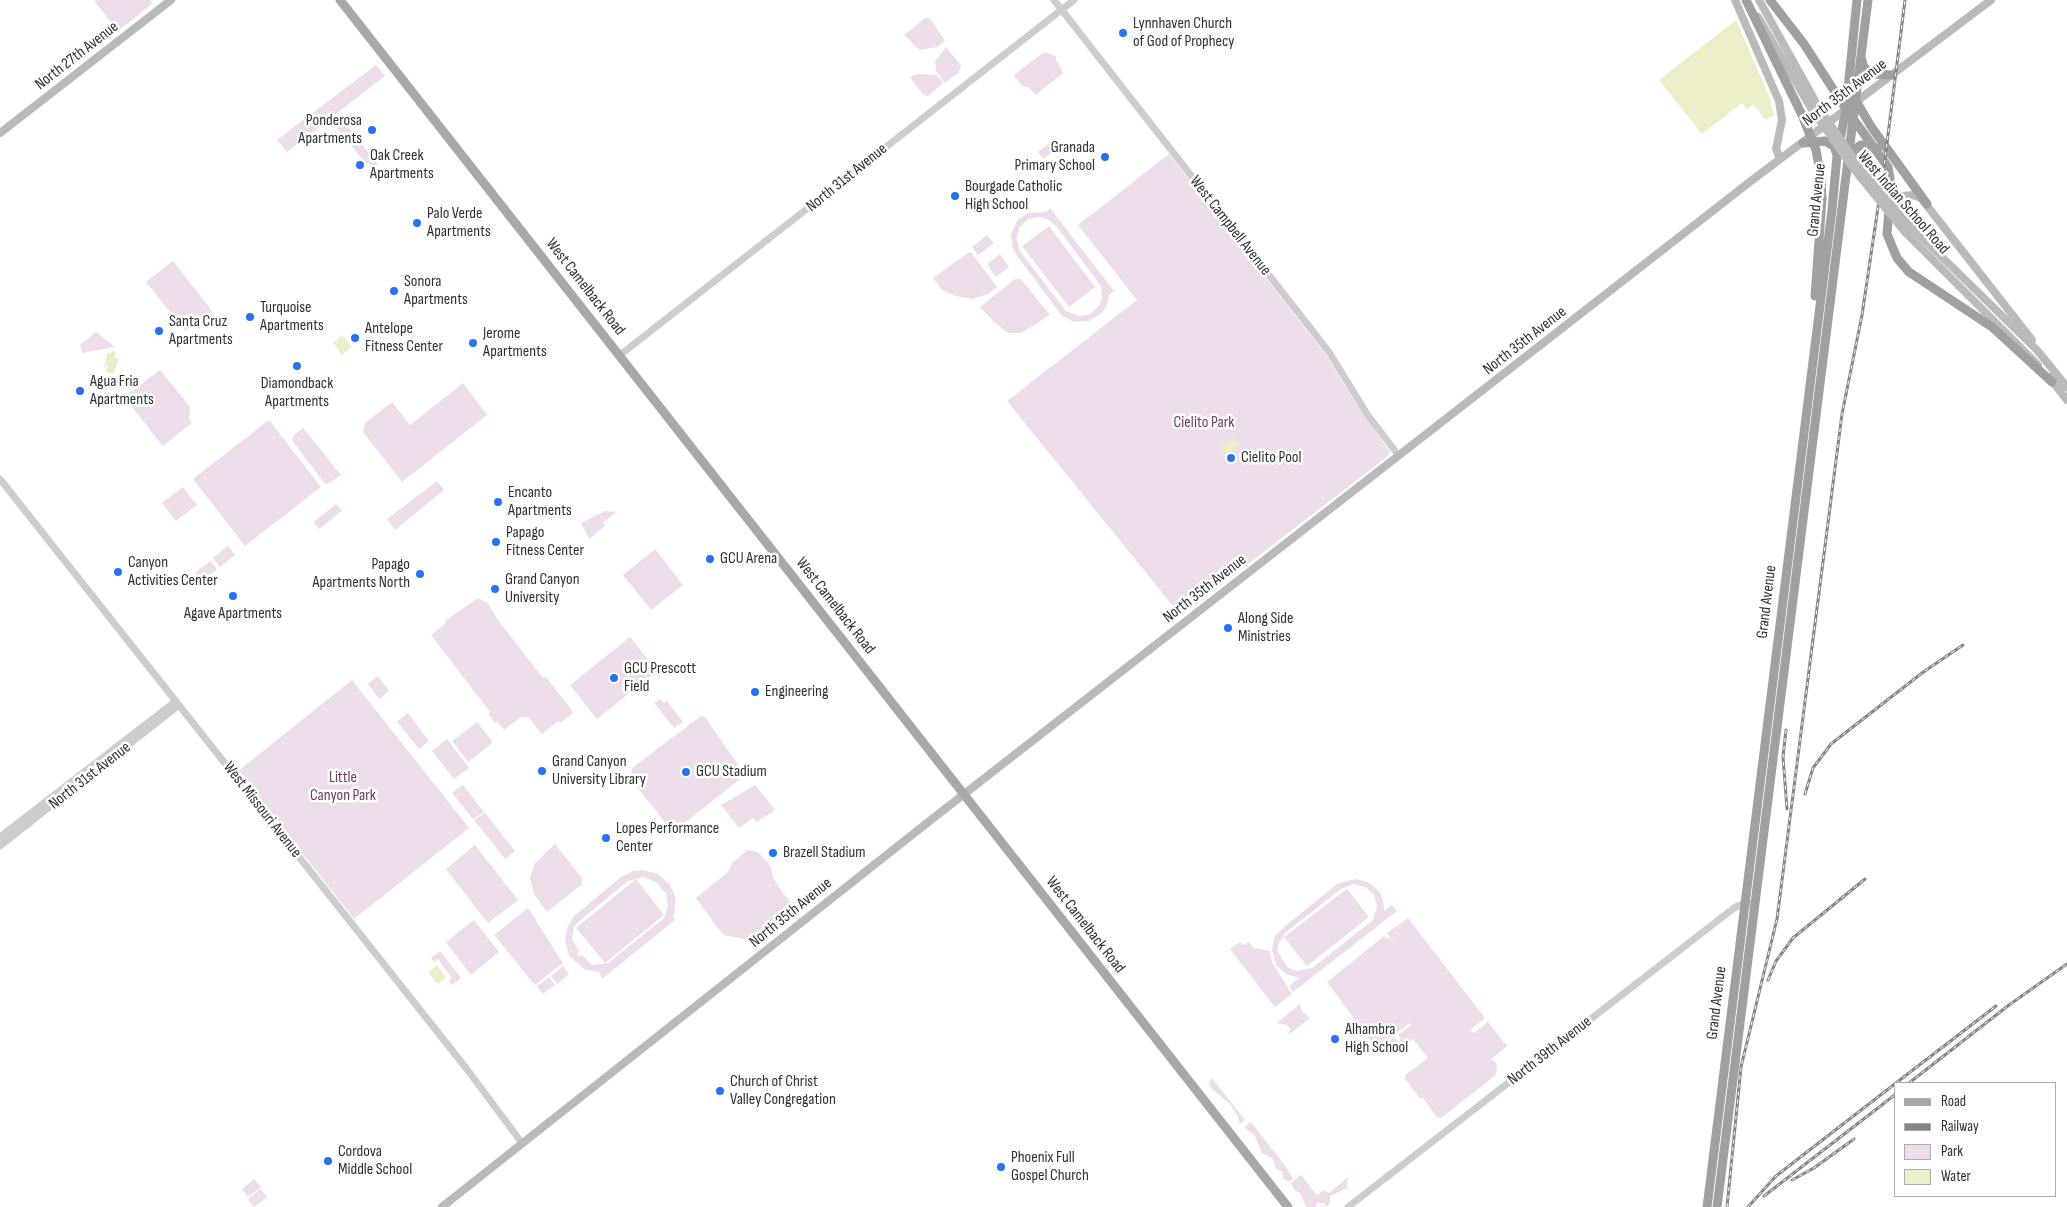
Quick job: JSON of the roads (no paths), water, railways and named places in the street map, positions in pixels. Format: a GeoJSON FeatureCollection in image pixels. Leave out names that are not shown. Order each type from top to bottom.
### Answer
{"type":"FeatureCollection","features":[{"type":"Feature","properties":{"kind":"highway"},"geometry":{"type":"LineString","coordinates":[[1747,0],[1802,115],[1816,150],[1821,178],[1822,199],[1815,296],[1817,324]]}},
{"type":"Feature","properties":{"kind":"highway"},"geometry":{"type":"LineString","coordinates":[[1770,0],[1837,92],[1846,109],[1888,167],[1891,178],[1888,240],[1901,263],[1992,327],[2052,382]]}},
{"type":"Feature","properties":{"kind":"highway","name":"Grand Avenue"},"geometry":{"type":"LineString","coordinates":[[1707,1207],[1837,156],[1846,109],[1857,0]]}},
{"type":"Feature","properties":{"kind":"highway","name":"Grand Avenue"},"geometry":{"type":"LineString","coordinates":[[1717,1207],[1868,0]]}},
{"type":"Feature","properties":{"kind":"highway"},"geometry":{"type":"LineString","coordinates":[[1861,53],[1863,66],[1868,72],[1874,76],[1892,75]]}},
{"type":"Feature","properties":{"kind":"highway"},"geometry":{"type":"LineString","coordinates":[[1829,81],[1840,83],[1849,70]]}},
{"type":"Feature","properties":{"kind":"highway"},"geometry":{"type":"LineString","coordinates":[[1837,92],[1856,102],[1872,128],[1927,204]]}},
{"type":"Feature","properties":{"kind":"highway"},"geometry":{"type":"LineString","coordinates":[[1803,143],[1819,140],[1827,142],[1834,146],[1837,156]]}},
{"type":"Feature","properties":{"kind":"highway"},"geometry":{"type":"LineString","coordinates":[[1847,166],[1852,152],[1861,146],[1870,145],[1877,150]]}},
{"type":"Feature","properties":{"kind":"highway"},"geometry":{"type":"LineString","coordinates":[[1829,227],[1839,228]]}},
{"type":"Feature","properties":{"kind":"highway"},"geometry":{"type":"LineString","coordinates":[[1812,355],[1822,363]]}},
{"type":"Feature","properties":{"kind":"highway"},"geometry":{"type":"LineString","coordinates":[[1770,700],[1780,701]]}},
{"type":"Feature","properties":{"kind":"main road","name":"North 27th Avenue"},"geometry":{"type":"LineString","coordinates":[[0,133],[171,0]]}},
{"type":"Feature","properties":{"kind":"main road","name":"West Camelback Road"},"geometry":{"type":"LineString","coordinates":[[340,0],[1288,1207]]}},
{"type":"Feature","properties":{"kind":"main road"},"geometry":{"type":"LineString","coordinates":[[1735,0],[1779,102],[1782,120],[1776,149],[1780,160]]}},
{"type":"Feature","properties":{"kind":"main road","name":"West Indian School Road"},"geometry":{"type":"LineString","coordinates":[[1747,0],[1852,168],[1905,232],[2027,352],[2067,400]]}},
{"type":"Feature","properties":{"kind":"main road","name":"West Indian School Road"},"geometry":{"type":"LineString","coordinates":[[1759,0],[1815,108],[1856,162],[1904,220],[2037,350],[2067,387]]}},
{"type":"Feature","properties":{"kind":"main road","name":"North 35th Avenue"},"geometry":{"type":"LineString","coordinates":[[442,1207],[964,794],[1780,160],[1990,0]]}},
{"type":"Feature","properties":{"kind":"main road"},"geometry":{"type":"LineString","coordinates":[[1888,209],[1892,202],[1906,195],[1919,196],[2029,336],[2037,350]]}},
{"type":"Feature","properties":{"kind":"street","name":"West Campbell Avenue"},"geometry":{"type":"LineString","coordinates":[[1054,0],[1329,352],[1367,414],[1399,456]]}},
{"type":"Feature","properties":{"kind":"street","name":"North 31st Avenue"},"geometry":{"type":"LineString","coordinates":[[620,355],[1074,0]]}},
{"type":"Feature","properties":{"kind":"street","name":"West Missouri Avenue"},"geometry":{"type":"LineString","coordinates":[[0,478],[466,1068],[522,1143]]}},
{"type":"Feature","properties":{"kind":"street","name":"North 31st Avenue"},"geometry":{"type":"LineString","coordinates":[[0,846],[63,793],[178,703]]}},
{"type":"Feature","properties":{"kind":"street","name":"North 31st Avenue"},"geometry":{"type":"LineString","coordinates":[[0,838],[63,793]]}},
{"type":"Feature","properties":{"kind":"street"},"geometry":{"type":"LineString","coordinates":[[1744,903],[1754,904]]}},
{"type":"Feature","properties":{"kind":"street","name":"North 39th Avenue"},"geometry":{"type":"LineString","coordinates":[[1348,1207],[1681,949],[1744,903]]}},
{"type":"Feature","properties":{"kind":"water"},"geometry":{"type":"Polygon","coordinates":[[[1736,20],[1768,94],[1774,115],[1766,120],[1753,104],[1747,109],[1742,103],[1702,134],[1659,80],[1736,20]]]}},
{"type":"Feature","properties":{"kind":"water"},"geometry":{"type":"Polygon","coordinates":[[[342,335],[352,347],[345,352],[342,350],[344,353],[342,355],[333,342],[335,341],[338,344],[336,340],[342,335]]]}},
{"type":"Feature","properties":{"kind":"water"},"geometry":{"type":"Polygon","coordinates":[[[114,351],[116,354],[114,357],[119,359],[113,374],[106,371],[109,363],[104,369],[107,354],[114,351]]]}},
{"type":"Feature","properties":{"kind":"water"},"geometry":{"type":"Polygon","coordinates":[[[1233,437],[1239,445],[1232,451],[1237,457],[1231,462],[1220,448],[1233,437]]]}},
{"type":"Feature","properties":{"kind":"water"},"geometry":{"type":"Polygon","coordinates":[[[437,965],[446,978],[438,984],[428,972],[437,965]]]}},
{"type":"Feature","properties":{"kind":"railway"},"geometry":{"type":"LineString","coordinates":[[1727,1207],[1741,1067],[1777,919],[1842,414],[1862,315],[1884,167],[1905,0]]}},
{"type":"Feature","properties":{"kind":"railway"},"geometry":{"type":"LineString","coordinates":[[1805,794],[1813,768],[1831,744],[1922,673],[1963,645]]}},
{"type":"Feature","properties":{"kind":"railway"},"geometry":{"type":"LineString","coordinates":[[1786,730],[1783,757],[1787,809]]}},
{"type":"Feature","properties":{"kind":"railway"},"geometry":{"type":"LineString","coordinates":[[1768,980],[1776,961],[1793,938],[1865,879]]}},
{"type":"Feature","properties":{"kind":"railway"},"geometry":{"type":"LineString","coordinates":[[1910,1082],[2009,1005],[2067,964]]}},
{"type":"Feature","properties":{"kind":"railway"},"geometry":{"type":"LineString","coordinates":[[1897,1082],[1996,1006]]}},
{"type":"Feature","properties":{"kind":"railway"},"geometry":{"type":"LineString","coordinates":[[1748,1207],[1776,1176],[1894,1085]]}},
{"type":"Feature","properties":{"kind":"railway"},"geometry":{"type":"LineString","coordinates":[[1764,1196],[1894,1096]]}},
{"type":"Feature","properties":{"kind":"railway"},"geometry":{"type":"LineString","coordinates":[[1792,1180],[1814,1168],[1854,1139]]}},
{"type":"Feature","properties":{"kind":"place","name":"Lynnhaven Church of God of Prophecy"},"geometry":{"type":"Point","coordinates":[1123,33]}},
{"type":"Feature","properties":{"kind":"place","name":"Ponderosa Apartments"},"geometry":{"type":"Point","coordinates":[372,130]}},
{"type":"Feature","properties":{"kind":"place","name":"Granada Primary School"},"geometry":{"type":"Point","coordinates":[1105,157]}},
{"type":"Feature","properties":{"kind":"place","name":"Oak Creek Apartments"},"geometry":{"type":"Point","coordinates":[360,165]}},
{"type":"Feature","properties":{"kind":"place","name":"Bourgade Catholic High School"},"geometry":{"type":"Point","coordinates":[955,196]}},
{"type":"Feature","properties":{"kind":"place","name":"Palo Verde Apartments"},"geometry":{"type":"Point","coordinates":[417,223]}},
{"type":"Feature","properties":{"kind":"place","name":"Sonora Apartments"},"geometry":{"type":"Point","coordinates":[394,291]}},
{"type":"Feature","properties":{"kind":"place","name":"Turquoise Apartments"},"geometry":{"type":"Point","coordinates":[250,317]}},
{"type":"Feature","properties":{"kind":"place","name":"Santa Cruz Apartments"},"geometry":{"type":"Point","coordinates":[159,331]}},
{"type":"Feature","properties":{"kind":"place","name":"Antelope Fitness Center"},"geometry":{"type":"Point","coordinates":[355,338]}},
{"type":"Feature","properties":{"kind":"place","name":"Jerome Apartments"},"geometry":{"type":"Point","coordinates":[473,343]}},
{"type":"Feature","properties":{"kind":"place","name":"Diamondback Apartments"},"geometry":{"type":"Point","coordinates":[297,366]}},
{"type":"Feature","properties":{"kind":"place","name":"Agua Fria Apartments"},"geometry":{"type":"Point","coordinates":[80,391]}},
{"type":"Feature","properties":{"kind":"place","name":"Cielito Pool"},"geometry":{"type":"Point","coordinates":[1231,458]}},
{"type":"Feature","properties":{"kind":"place","name":"Encanto Apartments"},"geometry":{"type":"Point","coordinates":[498,502]}},
{"type":"Feature","properties":{"kind":"place","name":"Papago Fitness Center"},"geometry":{"type":"Point","coordinates":[496,542]}},
{"type":"Feature","properties":{"kind":"place","name":"GCU Arena"},"geometry":{"type":"Point","coordinates":[710,559]}},
{"type":"Feature","properties":{"kind":"place","name":"Canyon Activities Center"},"geometry":{"type":"Point","coordinates":[118,572]}},
{"type":"Feature","properties":{"kind":"place","name":"Papago Apartments North"},"geometry":{"type":"Point","coordinates":[420,574]}},
{"type":"Feature","properties":{"kind":"place","name":"Grand Canyon University"},"geometry":{"type":"Point","coordinates":[495,589]}},
{"type":"Feature","properties":{"kind":"place","name":"Agave Apartments"},"geometry":{"type":"Point","coordinates":[233,596]}},
{"type":"Feature","properties":{"kind":"place","name":"Along Side Ministries"},"geometry":{"type":"Point","coordinates":[1228,628]}},
{"type":"Feature","properties":{"kind":"place","name":"GCU Prescott Field"},"geometry":{"type":"Point","coordinates":[614,678]}},
{"type":"Feature","properties":{"kind":"place","name":"Engineering"},"geometry":{"type":"Point","coordinates":[755,692]}},
{"type":"Feature","properties":{"kind":"place","name":"Grand Canyon University Library"},"geometry":{"type":"Point","coordinates":[542,771]}},
{"type":"Feature","properties":{"kind":"place","name":"GCU Stadium"},"geometry":{"type":"Point","coordinates":[686,772]}},
{"type":"Feature","properties":{"kind":"place","name":"Lopes Performance Center"},"geometry":{"type":"Point","coordinates":[606,838]}},
{"type":"Feature","properties":{"kind":"place","name":"Brazell Stadium"},"geometry":{"type":"Point","coordinates":[773,853]}},
{"type":"Feature","properties":{"kind":"place","name":"Alhambra High School"},"geometry":{"type":"Point","coordinates":[1335,1039]}},
{"type":"Feature","properties":{"kind":"place","name":"Church of Christ Valley Congregation"},"geometry":{"type":"Point","coordinates":[720,1091]}},
{"type":"Feature","properties":{"kind":"place","name":"Cordova Middle School"},"geometry":{"type":"Point","coordinates":[328,1161]}},
{"type":"Feature","properties":{"kind":"place","name":"Phoenix Full Gospel Church"},"geometry":{"type":"Point","coordinates":[1001,1167]}},
{"type":"Feature","properties":{"kind":"park label","name":"Cielito Park"},"geometry":{"type":"Point","coordinates":[1204,423]}},
{"type":"Feature","properties":{"kind":"park label","name":"Little Canyon Park"},"geometry":{"type":"Point","coordinates":[343,787]}}]}
